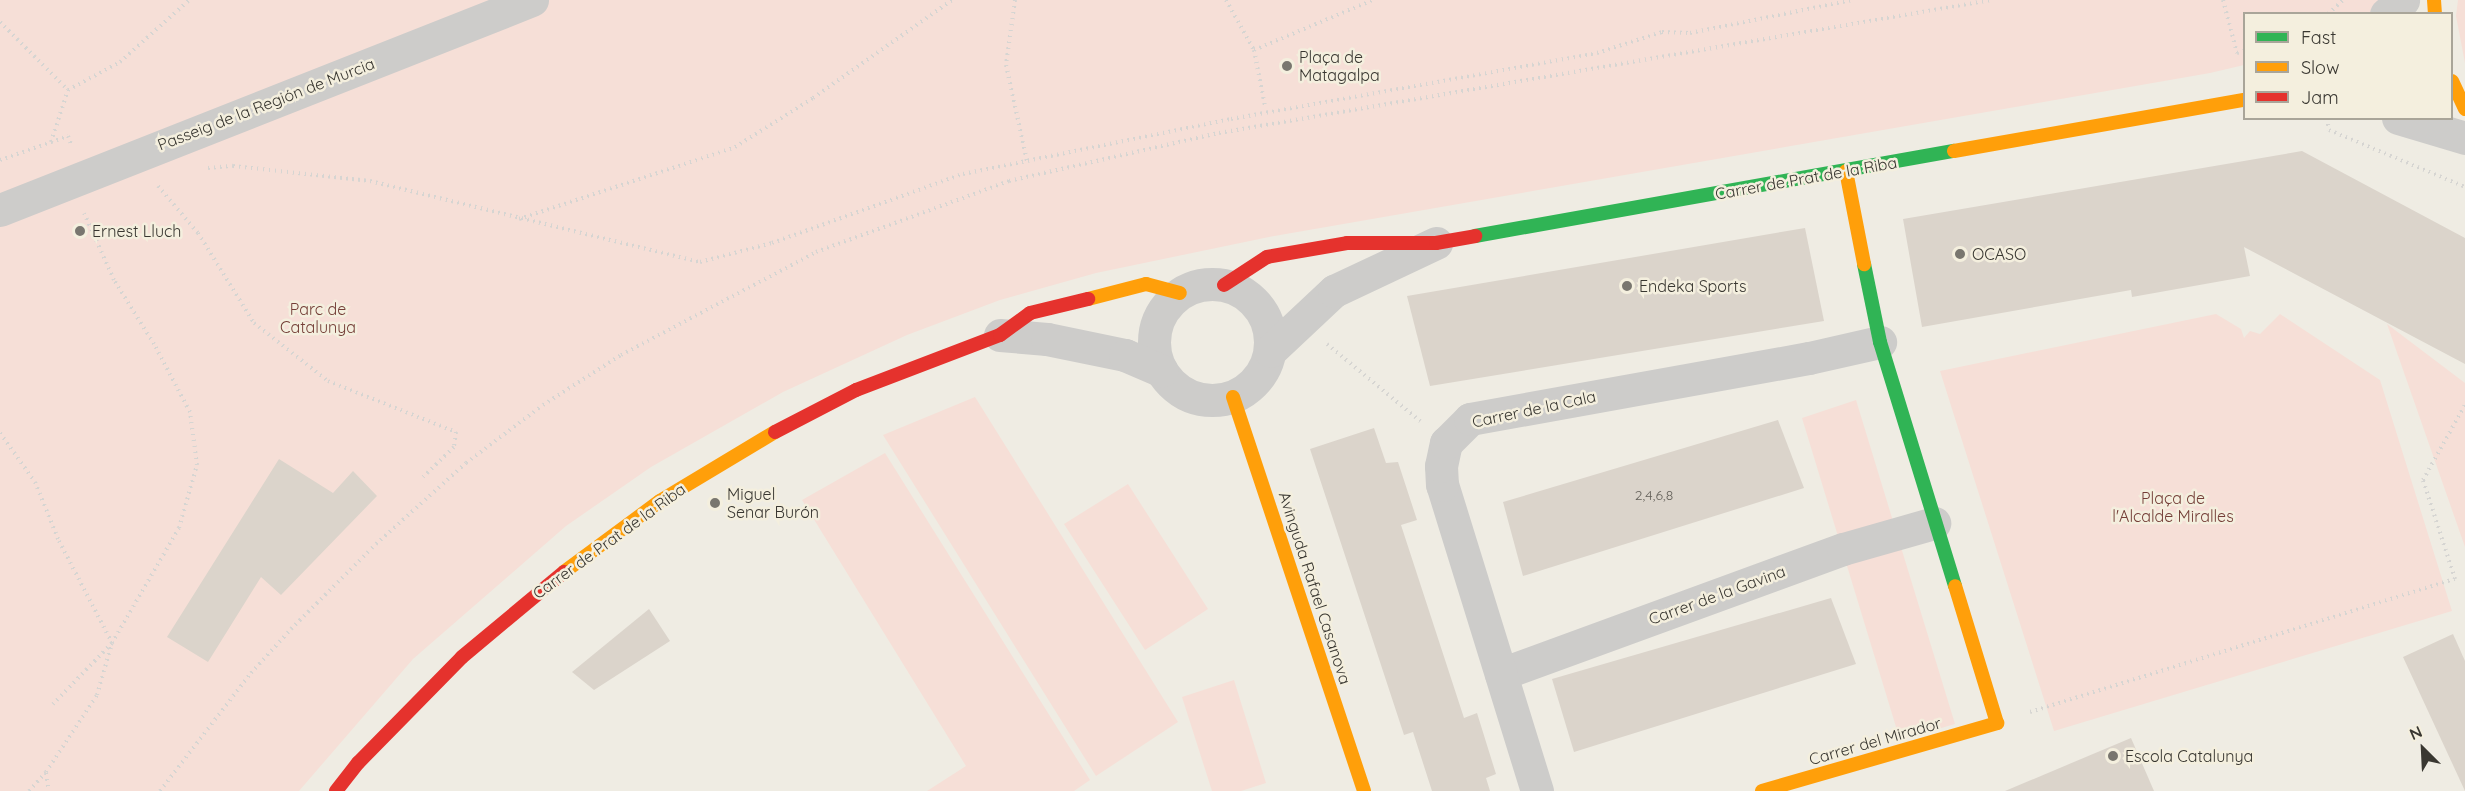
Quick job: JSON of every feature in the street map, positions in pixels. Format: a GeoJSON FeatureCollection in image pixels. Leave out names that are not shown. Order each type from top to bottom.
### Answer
{"type":"FeatureCollection","features":[{"type":"Feature","properties":{"kind":"street","name":"Passeig de la Región de Murcia"},"geometry":{"type":"LineString","coordinates":[[0,210],[532,0]]}},
{"type":"Feature","properties":{"kind":"street"},"geometry":{"type":"LineString","coordinates":[[2388,12],[2403,0]]}},
{"type":"Feature","properties":{"kind":"street"},"geometry":{"type":"LineString","coordinates":[[2453,85],[2465,109]]}},
{"type":"Feature","properties":{"kind":"street","name":"Carrer de Prat de la Riba"},"geometry":{"type":"LineString","coordinates":[[1224,285],[1267,257],[1347,243],[1436,243],[2243,100]]}},
{"type":"Feature","properties":{"kind":"street"},"geometry":{"type":"LineString","coordinates":[[2405,120],[2465,138]]}},
{"type":"Feature","properties":{"kind":"street"},"geometry":{"type":"LineString","coordinates":[[1846,171],[1880,342],[1997,723]]}},
{"type":"Feature","properties":{"kind":"street","name":"Carrer de Prat de la Riba"},"geometry":{"type":"LineString","coordinates":[[1270,351],[1299,321],[1334,291],[1436,243]]}},
{"type":"Feature","properties":{"kind":"street","name":"Carrer de Prat de la Riba"},"geometry":{"type":"LineString","coordinates":[[336,791],[358,763],[462,657],[536,593],[660,501],[758,441],[856,390],[1000,335],[1030,313],[1146,284],[1180,293]]}},
{"type":"Feature","properties":{"kind":"street"},"geometry":{"type":"LineString","coordinates":[[1224,285],[1241,290],[1255,302],[1265,316],[1270,351],[1264,371],[1251,386],[1233,397],[1217,400],[1193,397],[1172,384],[1162,371],[1154,336],[1158,318],[1180,293],[1193,286],[1224,285]]}},
{"type":"Feature","properties":{"kind":"street","name":"Carrer de Prat de la Riba"},"geometry":{"type":"LineString","coordinates":[[1000,335],[1047,339],[1125,355],[1162,371]]}},
{"type":"Feature","properties":{"kind":"street","name":"Carrer de la Cala"},"geometry":{"type":"LineString","coordinates":[[1446,443],[1470,419],[1809,358],[1880,342]]}},
{"type":"Feature","properties":{"kind":"street","name":"Avinguda Rafael Casanova"},"geometry":{"type":"LineString","coordinates":[[1233,397],[1364,791]]}},
{"type":"Feature","properties":{"kind":"street"},"geometry":{"type":"LineString","coordinates":[[1446,443],[1441,466],[1442,484],[1537,791]]}},
{"type":"Feature","properties":{"kind":"street","name":"Carrer de la Gavina"},"geometry":{"type":"LineString","coordinates":[[1501,674],[1843,549],[1934,523]]}},
{"type":"Feature","properties":{"kind":"street","name":"Carrer del Mirador"},"geometry":{"type":"LineString","coordinates":[[1762,791],[1997,723]]}},
{"type":"Feature","properties":{"kind":"path"},"geometry":{"type":"LineString","coordinates":[[51,142],[68,90],[120,62],[189,0]]}},
{"type":"Feature","properties":{"kind":"path"},"geometry":{"type":"LineString","coordinates":[[518,219],[735,147],[813,98],[952,0]]}},
{"type":"Feature","properties":{"kind":"path"},"geometry":{"type":"LineString","coordinates":[[1015,0],[1006,65],[1027,161]]}},
{"type":"Feature","properties":{"kind":"path"},"geometry":{"type":"LineString","coordinates":[[1226,0],[1254,50],[1265,106]]}},
{"type":"Feature","properties":{"kind":"path"},"geometry":{"type":"LineString","coordinates":[[1254,50],[1373,0]]}},
{"type":"Feature","properties":{"kind":"path"},"geometry":{"type":"LineString","coordinates":[[200,168],[233,165],[370,181],[700,262],[772,243],[963,174],[1231,119],[1598,53],[1662,32],[1690,33],[1852,0]]}},
{"type":"Feature","properties":{"kind":"path"},"geometry":{"type":"LineString","coordinates":[[160,791],[251,673],[291,629],[353,566],[466,463],[543,405],[621,355],[816,252],[1009,181],[1219,133],[1991,0]]}},
{"type":"Feature","properties":{"kind":"path"},"geometry":{"type":"LineString","coordinates":[[2223,0],[2237,53],[2243,51]]}},
{"type":"Feature","properties":{"kind":"path"},"geometry":{"type":"LineString","coordinates":[[2330,12],[2343,0]]}},
{"type":"Feature","properties":{"kind":"path"},"geometry":{"type":"LineString","coordinates":[[0,22],[68,90]]}},
{"type":"Feature","properties":{"kind":"path"},"geometry":{"type":"LineString","coordinates":[[0,160],[68,136]]}},
{"type":"Feature","properties":{"kind":"path"},"geometry":{"type":"LineString","coordinates":[[162,178],[154,182],[198,233],[254,322],[328,381],[456,432],[454,447],[423,477]]}},
{"type":"Feature","properties":{"kind":"path"},"geometry":{"type":"LineString","coordinates":[[53,704],[112,643],[179,528],[196,465],[190,412],[154,344],[114,280],[81,207]]}},
{"type":"Feature","properties":{"kind":"path"},"geometry":{"type":"LineString","coordinates":[[1299,321],[1446,443]]}},
{"type":"Feature","properties":{"kind":"path"},"geometry":{"type":"LineString","coordinates":[[1997,723],[2455,579],[2423,480],[2465,405]]}},
{"type":"Feature","properties":{"kind":"path"},"geometry":{"type":"LineString","coordinates":[[0,433],[35,482],[59,541],[112,643],[97,695],[45,772],[29,791]]}},
{"type":"Feature","properties":{"kind":"path"},"geometry":{"type":"LineString","coordinates":[[45,772],[49,791]]}},
{"type":"Feature","properties":{"kind":"green space","name":"Parc de Catalunya"},"geometry":{"type":"Polygon","coordinates":[[[0,0],[2384,0],[2371,12],[2243,12],[2243,65],[2210,73],[1269,237],[1096,273],[1000,300],[907,335],[783,392],[651,467],[566,526],[413,659],[299,791],[0,791],[0,0]]]}},
{"type":"Feature","properties":{"kind":"green space"},"geometry":{"type":"Polygon","coordinates":[[[2458,0],[2465,0],[2465,63],[2456,16],[2458,0]]]}},
{"type":"Feature","properties":{"kind":"green space","name":"Plaça de l'Alcalde Miralles"},"geometry":{"type":"Polygon","coordinates":[[[2216,314],[2241,329],[2244,338],[2250,331],[2260,334],[2280,314],[2380,380],[2452,611],[2054,731],[1940,371],[2216,314]]]}},
{"type":"Feature","properties":{"kind":"green space"},"geometry":{"type":"Polygon","coordinates":[[[2387,324],[2465,383],[2465,547],[2387,324]]]}},
{"type":"Feature","properties":{"kind":"green space"},"geometry":{"type":"Polygon","coordinates":[[[975,397],[1178,722],[1096,776],[883,435],[975,397]]]}},
{"type":"Feature","properties":{"kind":"green space"},"geometry":{"type":"Polygon","coordinates":[[[1856,400],[1955,724],[1900,740],[1802,418],[1856,400]]]}},
{"type":"Feature","properties":{"kind":"green space"},"geometry":{"type":"Polygon","coordinates":[[[885,453],[1090,780],[1074,791],[927,791],[966,766],[802,500],[885,453]]]}},
{"type":"Feature","properties":{"kind":"green space"},"geometry":{"type":"Polygon","coordinates":[[[1128,484],[1208,609],[1145,650],[1064,524],[1128,484]]]}},
{"type":"Feature","properties":{"kind":"green space"},"geometry":{"type":"Polygon","coordinates":[[[1234,680],[1266,783],[1241,791],[1212,791],[1182,697],[1234,680]]]}},
{"type":"Feature","properties":{"kind":"building"},"geometry":{"type":"Polygon","coordinates":[[[2302,151],[2465,238],[2465,364],[2244,247],[2250,276],[2132,297],[2131,290],[1922,327],[1903,219],[2302,151]]]}},
{"type":"Feature","properties":{"kind":"building"},"geometry":{"type":"Polygon","coordinates":[[[1805,228],[1824,321],[1430,386],[1407,296],[1805,228]]]}},
{"type":"Feature","properties":{"kind":"building"},"geometry":{"type":"Polygon","coordinates":[[[1778,420],[1804,488],[1523,576],[1503,502],[1778,420]]]}},
{"type":"Feature","properties":{"kind":"building"},"geometry":{"type":"Polygon","coordinates":[[[1374,428],[1386,463],[1398,462],[1417,520],[1401,525],[1464,718],[1477,713],[1496,774],[1486,778],[1490,791],[1432,791],[1413,732],[1404,735],[1310,449],[1374,428]]]}},
{"type":"Feature","properties":{"kind":"building"},"geometry":{"type":"Polygon","coordinates":[[[279,459],[333,493],[353,471],[377,496],[281,595],[261,577],[208,662],[167,637],[279,459]]]}},
{"type":"Feature","properties":{"kind":"building"},"geometry":{"type":"Polygon","coordinates":[[[1831,598],[1856,664],[1574,752],[1552,679],[1831,598]]]}},
{"type":"Feature","properties":{"kind":"building"},"geometry":{"type":"Polygon","coordinates":[[[649,609],[670,641],[594,690],[572,672],[649,609]]]}},
{"type":"Feature","properties":{"kind":"building"},"geometry":{"type":"Polygon","coordinates":[[[2453,634],[2465,661],[2465,791],[2403,657],[2453,634]]]}},
{"type":"Feature","properties":{"kind":"building","name":"Escola Catalunya"},"geometry":{"type":"Polygon","coordinates":[[[2131,738],[2154,791],[2005,791],[2131,738]]]}},
{"type":"Feature","properties":{"kind":"traffic: fast"},"geometry":{"type":"LineString","coordinates":[[1475,236],[1954,151]]}},
{"type":"Feature","properties":{"kind":"traffic: fast"},"geometry":{"type":"LineString","coordinates":[[1864,264],[1880,342],[1955,586]]}},
{"type":"Feature","properties":{"kind":"traffic: slow"},"geometry":{"type":"LineString","coordinates":[[2434,0],[2435,12]]}},
{"type":"Feature","properties":{"kind":"traffic: slow"},"geometry":{"type":"LineString","coordinates":[[2453,83],[2465,109]]}},
{"type":"Feature","properties":{"kind":"traffic: slow"},"geometry":{"type":"LineString","coordinates":[[1954,151],[2243,100]]}},
{"type":"Feature","properties":{"kind":"traffic: slow"},"geometry":{"type":"LineString","coordinates":[[1846,171],[1864,264]]}},
{"type":"Feature","properties":{"kind":"traffic: slow"},"geometry":{"type":"LineString","coordinates":[[1088,299],[1146,284],[1180,293]]}},
{"type":"Feature","properties":{"kind":"traffic: slow"},"geometry":{"type":"LineString","coordinates":[[1233,397],[1364,791]]}},
{"type":"Feature","properties":{"kind":"traffic: slow"},"geometry":{"type":"LineString","coordinates":[[564,572],[660,501],[775,432]]}},
{"type":"Feature","properties":{"kind":"traffic: slow"},"geometry":{"type":"LineString","coordinates":[[1762,791],[1997,723],[1955,586]]}},
{"type":"Feature","properties":{"kind":"traffic: jam"},"geometry":{"type":"LineString","coordinates":[[1224,285],[1267,257],[1347,243],[1436,243],[1475,236]]}},
{"type":"Feature","properties":{"kind":"traffic: jam"},"geometry":{"type":"LineString","coordinates":[[775,432],[856,390],[1000,335],[1030,313],[1088,299]]}},
{"type":"Feature","properties":{"kind":"traffic: jam"},"geometry":{"type":"LineString","coordinates":[[336,791],[358,763],[462,657],[564,572]]}},
{"type":"Feature","properties":{"kind":"place","name":"Plaça de Matagalpa"},"geometry":{"type":"Point","coordinates":[1287,66]}},
{"type":"Feature","properties":{"kind":"place","name":"Ernest Lluch"},"geometry":{"type":"Point","coordinates":[80,231]}},
{"type":"Feature","properties":{"kind":"place","name":"OCASO"},"geometry":{"type":"Point","coordinates":[1960,254]}},
{"type":"Feature","properties":{"kind":"place","name":"Endeka Sports"},"geometry":{"type":"Point","coordinates":[1627,286]}},
{"type":"Feature","properties":{"kind":"place","name":"Miguel Senar Burón"},"geometry":{"type":"Point","coordinates":[715,503]}},
{"type":"Feature","properties":{"kind":"place","name":"Escola Catalunya"},"geometry":{"type":"Point","coordinates":[2113,756]}}]}
